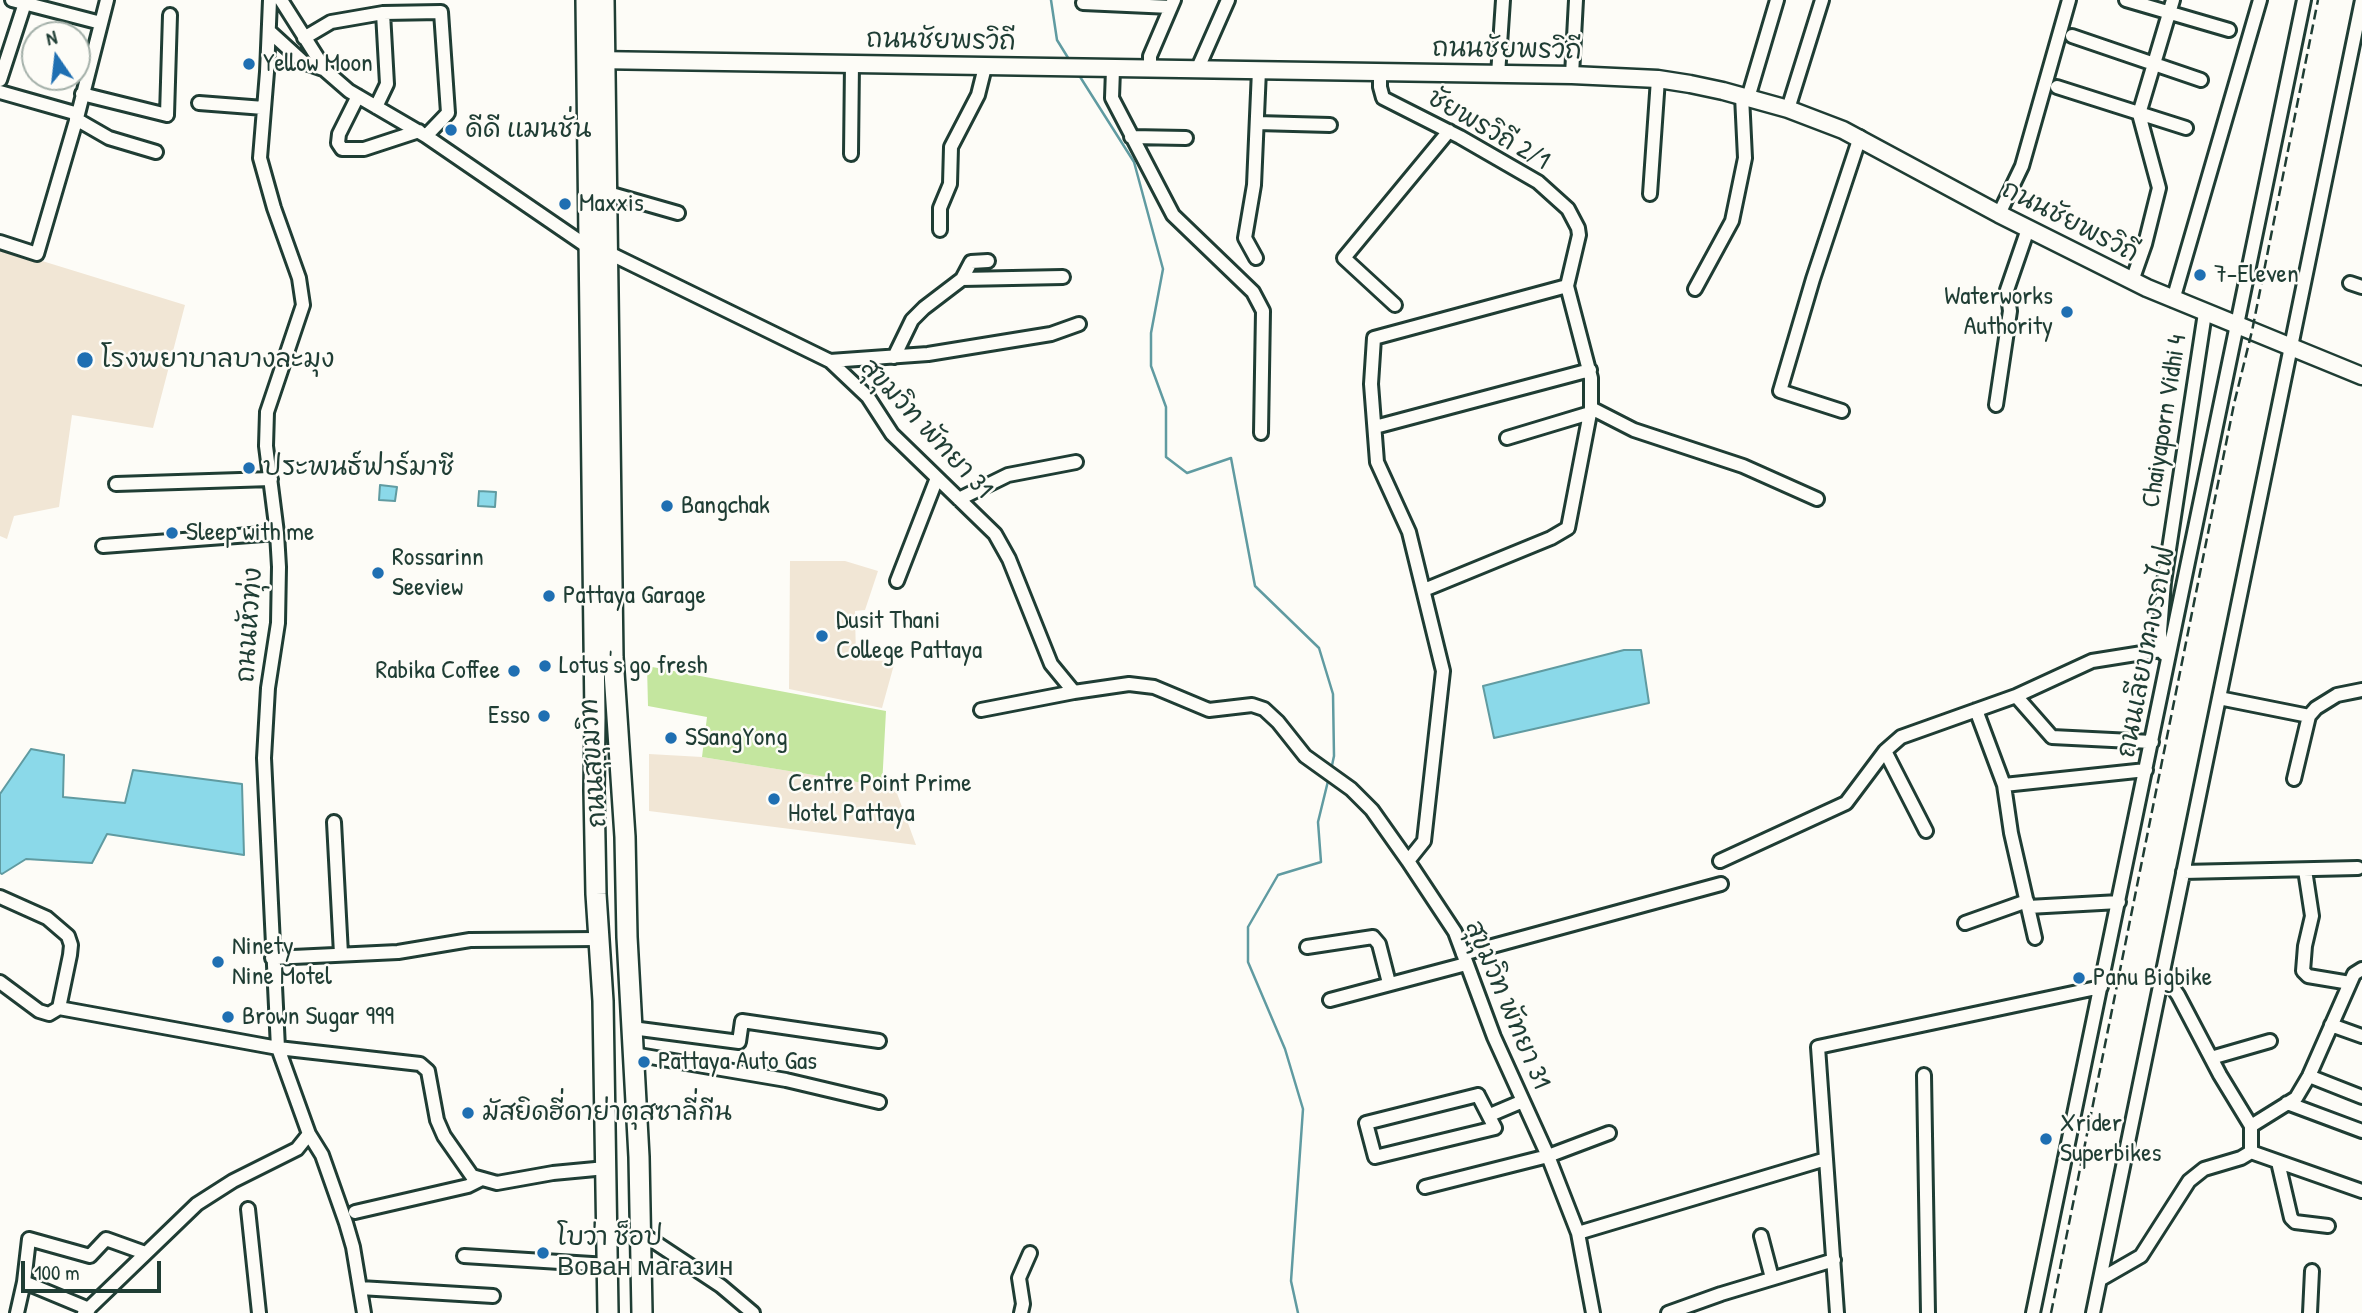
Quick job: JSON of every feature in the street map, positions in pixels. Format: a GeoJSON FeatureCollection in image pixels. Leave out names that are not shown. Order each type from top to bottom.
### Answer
{"type":"FeatureCollection","features":[{"type":"Feature","properties":{"kind":"highway","name":"ถนนสุขุมวิท"},"geometry":{"type":"LineString","coordinates":[[586,0],[596,60],[608,193],[612,657],[625,836],[642,1313]]}},
{"type":"Feature","properties":{"kind":"highway","name":"ถนนสุขุมวิท"},"geometry":{"type":"LineString","coordinates":[[604,0],[596,60],[588,247],[595,717],[594,835],[603,1001],[608,1313]]}},
{"type":"Feature","properties":{"kind":"highway"},"geometry":{"type":"LineString","coordinates":[[594,835],[597,829],[606,826],[616,828],[625,836]]}},
{"type":"Feature","properties":{"kind":"main road","name":"ถนนชัยพรวิถี"},"geometry":{"type":"LineString","coordinates":[[596,60],[1572,75],[1658,79],[1712,88],[1788,109],[1866,141],[1999,214],[2172,300],[2362,376]]}},
{"type":"Feature","properties":{"kind":"street"},"geometry":{"type":"LineString","coordinates":[[0,242],[37,254],[77,117],[107,0]]}},
{"type":"Feature","properties":{"kind":"street","name":"ถนนหัวทุ่ง"},"geometry":{"type":"LineString","coordinates":[[270,0],[260,158],[274,208],[299,278],[303,305],[267,412],[266,446],[277,533],[278,623],[268,688],[264,758],[278,1048],[309,1134],[322,1155],[346,1223],[353,1247],[364,1313]]}},
{"type":"Feature","properties":{"kind":"street"},"geometry":{"type":"LineString","coordinates":[[281,0],[326,71]]}},
{"type":"Feature","properties":{"kind":"street"},"geometry":{"type":"LineString","coordinates":[[1198,68],[1228,0]]}},
{"type":"Feature","properties":{"kind":"street"},"geometry":{"type":"LineString","coordinates":[[1498,75],[1503,0]]}},
{"type":"Feature","properties":{"kind":"street"},"geometry":{"type":"LineString","coordinates":[[1572,75],[1576,0]]}},
{"type":"Feature","properties":{"kind":"street"},"geometry":{"type":"LineString","coordinates":[[1695,289],[1732,221],[1745,158],[1745,97],[1777,0]]}},
{"type":"Feature","properties":{"kind":"street"},"geometry":{"type":"LineString","coordinates":[[1788,109],[1822,0]]}},
{"type":"Feature","properties":{"kind":"street"},"geometry":{"type":"LineString","coordinates":[[1999,214],[2022,166],[2069,0]]}},
{"type":"Feature","properties":{"kind":"street"},"geometry":{"type":"LineString","coordinates":[[2126,0],[2229,30]]}},
{"type":"Feature","properties":{"kind":"street"},"geometry":{"type":"LineString","coordinates":[[2132,281],[2160,188],[2139,114],[2173,0]]}},
{"type":"Feature","properties":{"kind":"street"},"geometry":{"type":"LineString","coordinates":[[2172,300],[2260,0]]}},
{"type":"Feature","properties":{"kind":"street","name":"ถนนเลียบทางรถไฟ"},"geometry":{"type":"LineString","coordinates":[[2034,1313],[2152,742],[2165,654],[2304,0]]}},
{"type":"Feature","properties":{"kind":"street"},"geometry":{"type":"LineString","coordinates":[[2093,1313],[2362,0]]}},
{"type":"Feature","properties":{"kind":"street"},"geometry":{"type":"LineString","coordinates":[[0,80],[21,1],[101,23]]}},
{"type":"Feature","properties":{"kind":"street"},"geometry":{"type":"LineString","coordinates":[[1083,4],[1173,3],[1150,56],[1150,69]]}},
{"type":"Feature","properties":{"kind":"street"},"geometry":{"type":"LineString","coordinates":[[304,38],[331,22],[383,13],[440,12],[447,113],[422,134],[364,149],[342,149],[338,143],[339,134],[358,96]]}},
{"type":"Feature","properties":{"kind":"street"},"geometry":{"type":"LineString","coordinates":[[376,107],[387,84],[383,13]]}},
{"type":"Feature","properties":{"kind":"street"},"geometry":{"type":"LineString","coordinates":[[82,94],[167,115],[170,15]]}},
{"type":"Feature","properties":{"kind":"street"},"geometry":{"type":"LineString","coordinates":[[269,31],[303,62],[326,71],[358,96],[422,134],[588,247]]}},
{"type":"Feature","properties":{"kind":"street"},"geometry":{"type":"LineString","coordinates":[[2072,36],[2201,80]]}},
{"type":"Feature","properties":{"kind":"street"},"geometry":{"type":"LineString","coordinates":[[851,153],[852,63]]}},
{"type":"Feature","properties":{"kind":"street"},"geometry":{"type":"LineString","coordinates":[[940,230],[940,208],[949,189],[951,147],[978,95],[985,67]]}},
{"type":"Feature","properties":{"kind":"street"},"geometry":{"type":"LineString","coordinates":[[1113,69],[1112,98],[1173,215],[1253,292],[1263,312],[1261,433]]}},
{"type":"Feature","properties":{"kind":"street"},"geometry":{"type":"LineString","coordinates":[[1256,258],[1245,238],[1254,185],[1259,70]]}},
{"type":"Feature","properties":{"kind":"street","name":"ชัยพรวิถี 2/1"},"geometry":{"type":"LineString","coordinates":[[1380,73],[1383,98],[1449,131],[1538,182],[1568,209],[1579,235],[1567,286],[1590,370],[1590,410],[1568,528],[1551,538],[1424,590]]}},
{"type":"Feature","properties":{"kind":"street"},"geometry":{"type":"LineString","coordinates":[[1650,194],[1658,79]]}},
{"type":"Feature","properties":{"kind":"street"},"geometry":{"type":"LineString","coordinates":[[2057,87],[2186,128]]}},
{"type":"Feature","properties":{"kind":"street"},"geometry":{"type":"LineString","coordinates":[[0,92],[77,117],[109,138],[156,152]]}},
{"type":"Feature","properties":{"kind":"street"},"geometry":{"type":"LineString","coordinates":[[199,103],[264,108]]}},
{"type":"Feature","properties":{"kind":"street"},"geometry":{"type":"LineString","coordinates":[[1257,123],[1330,125]]}},
{"type":"Feature","properties":{"kind":"street"},"geometry":{"type":"LineString","coordinates":[[1395,305],[1344,258],[1449,131]]}},
{"type":"Feature","properties":{"kind":"street"},"geometry":{"type":"LineString","coordinates":[[1131,137],[1186,138]]}},
{"type":"Feature","properties":{"kind":"street"},"geometry":{"type":"LineString","coordinates":[[1842,411],[1780,391],[1813,279],[1866,141]]}},
{"type":"Feature","properties":{"kind":"street"},"geometry":{"type":"LineString","coordinates":[[608,193],[678,213]]}},
{"type":"Feature","properties":{"kind":"street"},"geometry":{"type":"LineString","coordinates":[[1996,405],[2010,312],[2007,290],[2028,229]]}},
{"type":"Feature","properties":{"kind":"street","name":"สุขุมวิท พัทยา 31"},"geometry":{"type":"LineString","coordinates":[[608,253],[830,361],[867,397],[892,434],[995,534],[1009,559],[1051,664],[1074,692],[1129,684],[1154,687],[1209,710],[1252,705],[1264,709],[1305,755],[1344,784],[1372,810],[1455,932],[1494,1037],[1548,1156],[1578,1233],[1593,1313]]}},
{"type":"Feature","properties":{"kind":"street"},"geometry":{"type":"LineString","coordinates":[[894,357],[912,320],[962,279],[971,262],[988,261]]}},
{"type":"Feature","properties":{"kind":"street"},"geometry":{"type":"LineString","coordinates":[[962,279],[1063,277]]}},
{"type":"Feature","properties":{"kind":"street"},"geometry":{"type":"LineString","coordinates":[[1408,861],[1424,841],[1443,671],[1409,532],[1377,462],[1371,384],[1374,338],[1567,286]]}},
{"type":"Feature","properties":{"kind":"street","name":"Chaiyaporn Vidhi 4"},"geometry":{"type":"LineString","coordinates":[[2165,654],[2164,582],[2169,535],[2205,313]]}},
{"type":"Feature","properties":{"kind":"street"},"geometry":{"type":"LineString","coordinates":[[830,361],[928,354],[1051,334],[1079,324]]}},
{"type":"Feature","properties":{"kind":"street"},"geometry":{"type":"LineString","coordinates":[[1375,428],[1590,370]]}},
{"type":"Feature","properties":{"kind":"street"},"geometry":{"type":"LineString","coordinates":[[1507,438],[1590,410],[1634,430],[1743,466],[1817,499]]}},
{"type":"Feature","properties":{"kind":"street"},"geometry":{"type":"LineString","coordinates":[[959,499],[1008,475],[1076,461]]}},
{"type":"Feature","properties":{"kind":"street"},"geometry":{"type":"LineString","coordinates":[[897,581],[937,478]]}},
{"type":"Feature","properties":{"kind":"street"},"geometry":{"type":"LineString","coordinates":[[116,484],[271,479]]}},
{"type":"Feature","properties":{"kind":"street"},"geometry":{"type":"LineString","coordinates":[[103,546],[277,533]]}},
{"type":"Feature","properties":{"kind":"street"},"geometry":{"type":"LineString","coordinates":[[1720,861],[1846,803],[1885,751],[1901,737],[2016,696],[2092,661],[2165,654]]}},
{"type":"Feature","properties":{"kind":"street"},"geometry":{"type":"LineString","coordinates":[[2294,779],[2309,716],[2316,708],[2337,695],[2362,690]]}},
{"type":"Feature","properties":{"kind":"street"},"geometry":{"type":"LineString","coordinates":[[981,710],[1074,692]]}},
{"type":"Feature","properties":{"kind":"street"},"geometry":{"type":"LineString","coordinates":[[2016,696],[2052,737],[2152,742]]}},
{"type":"Feature","properties":{"kind":"street"},"geometry":{"type":"LineString","coordinates":[[2219,698],[2309,716]]}},
{"type":"Feature","properties":{"kind":"street"},"geometry":{"type":"LineString","coordinates":[[1976,710],[2004,785],[2011,833],[2035,938]]}},
{"type":"Feature","properties":{"kind":"street"},"geometry":{"type":"LineString","coordinates":[[1885,751],[1926,831]]}},
{"type":"Feature","properties":{"kind":"street"},"geometry":{"type":"LineString","coordinates":[[2004,785],[2146,770]]}},
{"type":"Feature","properties":{"kind":"street"},"geometry":{"type":"LineString","coordinates":[[334,822],[341,954]]}},
{"type":"Feature","properties":{"kind":"street"},"geometry":{"type":"LineString","coordinates":[[2183,872],[2358,868]]}},
{"type":"Feature","properties":{"kind":"street"},"geometry":{"type":"LineString","coordinates":[[2305,870],[2312,916],[2303,971],[2308,976],[2349,987],[2362,996]]}},
{"type":"Feature","properties":{"kind":"street"},"geometry":{"type":"LineString","coordinates":[[1330,1000],[1721,884]]}},
{"type":"Feature","properties":{"kind":"street"},"geometry":{"type":"LineString","coordinates":[[0,897],[47,918],[68,936],[70,955],[59,1008]]}},
{"type":"Feature","properties":{"kind":"street"},"geometry":{"type":"LineString","coordinates":[[1965,923],[2027,904],[2119,902]]}},
{"type":"Feature","properties":{"kind":"street"},"geometry":{"type":"LineString","coordinates":[[1307,947],[1373,937],[1380,944],[1389,984]]}},
{"type":"Feature","properties":{"kind":"street"},"geometry":{"type":"LineString","coordinates":[[272,958],[398,952],[470,940],[598,939]]}},
{"type":"Feature","properties":{"kind":"street"},"geometry":{"type":"LineString","coordinates":[[2251,1126],[2296,1098],[2309,1076],[2354,974],[2362,969]]}},
{"type":"Feature","properties":{"kind":"street"},"geometry":{"type":"LineString","coordinates":[[2163,974],[2178,995],[2251,1126],[2251,1152]]}},
{"type":"Feature","properties":{"kind":"street"},"geometry":{"type":"LineString","coordinates":[[0,982],[39,1011],[49,1014],[59,1008],[278,1048],[420,1064],[428,1071],[437,1119],[444,1136],[461,1164],[480,1180],[497,1183],[553,1173],[606,1168]]}},
{"type":"Feature","properties":{"kind":"street"},"geometry":{"type":"LineString","coordinates":[[1837,1313],[1818,1047],[2101,987]]}},
{"type":"Feature","properties":{"kind":"street"},"geometry":{"type":"LineString","coordinates":[[632,1028],[739,1042],[742,1020],[879,1041]]}},
{"type":"Feature","properties":{"kind":"street"},"geometry":{"type":"LineString","coordinates":[[2331,1025],[2362,1036]]}},
{"type":"Feature","properties":{"kind":"street"},"geometry":{"type":"LineString","coordinates":[[2211,1058],[2270,1041]]}},
{"type":"Feature","properties":{"kind":"street"},"geometry":{"type":"LineString","coordinates":[[633,1054],[786,1080],[879,1102]]}},
{"type":"Feature","properties":{"kind":"street"},"geometry":{"type":"LineString","coordinates":[[1924,1075],[1928,1313]]}},
{"type":"Feature","properties":{"kind":"street"},"geometry":{"type":"LineString","coordinates":[[2309,1076],[2362,1097]]}},
{"type":"Feature","properties":{"kind":"street"},"geometry":{"type":"LineString","coordinates":[[1478,1096],[1490,1115],[1495,1128],[1375,1157],[1366,1123],[1478,1096]]}},
{"type":"Feature","properties":{"kind":"street"},"geometry":{"type":"LineString","coordinates":[[1490,1115],[1523,1101]]}},
{"type":"Feature","properties":{"kind":"street"},"geometry":{"type":"LineString","coordinates":[[2287,1103],[2362,1131]]}},
{"type":"Feature","properties":{"kind":"street"},"geometry":{"type":"LineString","coordinates":[[1425,1187],[1548,1156],[1609,1133]]}},
{"type":"Feature","properties":{"kind":"street"},"geometry":{"type":"LineString","coordinates":[[24,1282],[86,1311],[197,1204],[233,1181],[297,1149],[309,1134]]}},
{"type":"Feature","properties":{"kind":"street"},"geometry":{"type":"LineString","coordinates":[[2101,1279],[2141,1256],[2189,1181],[2204,1170],[2251,1152]]}},
{"type":"Feature","properties":{"kind":"street"},"geometry":{"type":"LineString","coordinates":[[2251,1152],[2362,1191]]}},
{"type":"Feature","properties":{"kind":"street"},"geometry":{"type":"LineString","coordinates":[[1578,1233],[1826,1159]]}},
{"type":"Feature","properties":{"kind":"street"},"geometry":{"type":"LineString","coordinates":[[2278,1162],[2291,1218],[2295,1222],[2328,1226]]}},
{"type":"Feature","properties":{"kind":"street"},"geometry":{"type":"LineString","coordinates":[[355,1212],[480,1180]]}},
{"type":"Feature","properties":{"kind":"street"},"geometry":{"type":"LineString","coordinates":[[248,1209],[259,1313]]}},
{"type":"Feature","properties":{"kind":"street"},"geometry":{"type":"LineString","coordinates":[[640,1233],[721,1286],[753,1313]]}},
{"type":"Feature","properties":{"kind":"street"},"geometry":{"type":"LineString","coordinates":[[1761,1236],[1772,1278]]}},
{"type":"Feature","properties":{"kind":"street"},"geometry":{"type":"LineString","coordinates":[[17,1313],[29,1239],[90,1256],[106,1239],[145,1253]]}},
{"type":"Feature","properties":{"kind":"street"},"geometry":{"type":"LineString","coordinates":[[1021,1313],[1023,1304],[1019,1278],[1030,1253]]}},
{"type":"Feature","properties":{"kind":"street"},"geometry":{"type":"LineString","coordinates":[[464,1256],[608,1265]]}},
{"type":"Feature","properties":{"kind":"street"},"geometry":{"type":"LineString","coordinates":[[1668,1313],[1834,1260]]}},
{"type":"Feature","properties":{"kind":"street"},"geometry":{"type":"LineString","coordinates":[[2310,1313],[2312,1271]]}},
{"type":"Feature","properties":{"kind":"street"},"geometry":{"type":"LineString","coordinates":[[360,1288],[493,1296]]}},
{"type":"Feature","properties":{"kind":"shaded area","name":"โรงพยาบาลบางละมุง"},"geometry":{"type":"Polygon","coordinates":[[[0,248],[185,305],[153,428],[72,415],[59,507],[14,516],[7,539],[0,536],[0,248]]]}},
{"type":"Feature","properties":{"kind":"shaded area","name":"Dusit Thani College Pattaya"},"geometry":{"type":"Polygon","coordinates":[[[790,561],[845,561],[878,571],[865,610],[855,611],[856,660],[895,661],[882,708],[789,689],[790,561]]]}},
{"type":"Feature","properties":{"kind":"shaded area","name":"Centre Point Prime Hotel Pattaya"},"geometry":{"type":"Polygon","coordinates":[[[649,754],[702,757],[895,788],[916,845],[649,811],[649,754]]]}},
{"type":"Feature","properties":{"kind":"green space"},"geometry":{"type":"Polygon","coordinates":[[[647,666],[886,711],[882,786],[702,757],[707,717],[648,706],[647,666]]]}},
{"type":"Feature","properties":{"kind":"water"},"geometry":{"type":"Polygon","coordinates":[[[380,485],[397,487],[395,501],[379,500],[380,485]]]}},
{"type":"Feature","properties":{"kind":"water"},"geometry":{"type":"Polygon","coordinates":[[[479,491],[496,492],[495,507],[478,506],[479,491]]]}},
{"type":"Feature","properties":{"kind":"water"},"geometry":{"type":"Polygon","coordinates":[[[1624,650],[1641,650],[1649,703],[1494,738],[1483,686],[1624,650]]]}},
{"type":"Feature","properties":{"kind":"water"},"geometry":{"type":"Polygon","coordinates":[[[31,749],[64,755],[63,797],[125,803],[133,770],[242,784],[244,855],[107,834],[92,863],[26,859],[2,874],[0,794],[31,749]]]}},
{"type":"Feature","properties":{"kind":"waterway"},"geometry":{"type":"LineString","coordinates":[[1051,0],[1057,40],[1070,61]]}},
{"type":"Feature","properties":{"kind":"waterway"},"geometry":{"type":"LineString","coordinates":[[1077,72],[1134,162],[1163,269],[1151,333],[1151,366],[1166,407],[1166,457],[1187,473],[1231,458],[1255,586],[1319,648],[1333,694],[1334,756],[1331,770]]}},
{"type":"Feature","properties":{"kind":"waterway"},"geometry":{"type":"LineString","coordinates":[[1298,1313],[1291,1281],[1303,1109],[1285,1049],[1248,962],[1248,927],[1278,875],[1321,862],[1318,822],[1329,777]]}},
{"type":"Feature","properties":{"kind":"railway"},"geometry":{"type":"LineString","coordinates":[[2051,1313],[2318,0]]}},
{"type":"Feature","properties":{"kind":"place","name":"Yellow Moon"},"geometry":{"type":"Point","coordinates":[249,64]}},
{"type":"Feature","properties":{"kind":"place","name":"ดีดี แมนชั่น"},"geometry":{"type":"Point","coordinates":[451,130]}},
{"type":"Feature","properties":{"kind":"place","name":"Maxxis"},"geometry":{"type":"Point","coordinates":[565,204]}},
{"type":"Feature","properties":{"kind":"place","name":"7-Eleven"},"geometry":{"type":"Point","coordinates":[2200,275]}},
{"type":"Feature","properties":{"kind":"place","name":"Waterworks Authority"},"geometry":{"type":"Point","coordinates":[2067,312]}},
{"type":"Feature","properties":{"kind":"place","name":"โรงพยาบาลบางละมุง"},"geometry":{"type":"Point","coordinates":[85,360]}},
{"type":"Feature","properties":{"kind":"place","name":"ประพนธ์ฟาร์มาซี"},"geometry":{"type":"Point","coordinates":[249,468]}},
{"type":"Feature","properties":{"kind":"place","name":"Bangchak"},"geometry":{"type":"Point","coordinates":[667,506]}},
{"type":"Feature","properties":{"kind":"place","name":"Sleep with me"},"geometry":{"type":"Point","coordinates":[172,533]}},
{"type":"Feature","properties":{"kind":"place","name":"Rossarinn Seeview"},"geometry":{"type":"Point","coordinates":[378,573]}},
{"type":"Feature","properties":{"kind":"place","name":"Pattaya Garage"},"geometry":{"type":"Point","coordinates":[549,596]}},
{"type":"Feature","properties":{"kind":"place","name":"Dusit Thani College Pattaya"},"geometry":{"type":"Point","coordinates":[822,636]}},
{"type":"Feature","properties":{"kind":"place","name":"Lotus's go fresh"},"geometry":{"type":"Point","coordinates":[545,666]}},
{"type":"Feature","properties":{"kind":"place","name":"Rabika Coffee"},"geometry":{"type":"Point","coordinates":[514,671]}},
{"type":"Feature","properties":{"kind":"place","name":"Esso"},"geometry":{"type":"Point","coordinates":[544,716]}},
{"type":"Feature","properties":{"kind":"place","name":"SSangYong"},"geometry":{"type":"Point","coordinates":[671,738]}},
{"type":"Feature","properties":{"kind":"place","name":"Centre Point Prime Hotel Pattaya"},"geometry":{"type":"Point","coordinates":[774,799]}},
{"type":"Feature","properties":{"kind":"place","name":"Ninety Nine Motel"},"geometry":{"type":"Point","coordinates":[218,962]}},
{"type":"Feature","properties":{"kind":"place","name":"Panu Bigbike"},"geometry":{"type":"Point","coordinates":[2079,978]}},
{"type":"Feature","properties":{"kind":"place","name":"Brown Sugar 999"},"geometry":{"type":"Point","coordinates":[228,1017]}},
{"type":"Feature","properties":{"kind":"place","name":"Pattaya Auto Gas"},"geometry":{"type":"Point","coordinates":[644,1062]}},
{"type":"Feature","properties":{"kind":"place","name":"มัสยิดฮี่ดาย่าตุสซาลี่กีน"},"geometry":{"type":"Point","coordinates":[468,1113]}},
{"type":"Feature","properties":{"kind":"place","name":"Xrider Superbikes"},"geometry":{"type":"Point","coordinates":[2046,1139]}},
{"type":"Feature","properties":{"kind":"place","name":"โบว่า ช็อป Вован магазин"},"geometry":{"type":"Point","coordinates":[543,1253]}}]}
